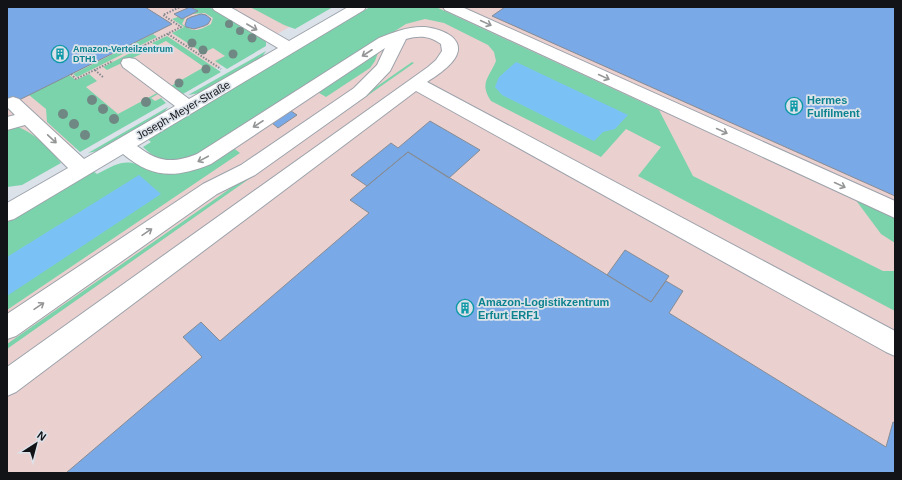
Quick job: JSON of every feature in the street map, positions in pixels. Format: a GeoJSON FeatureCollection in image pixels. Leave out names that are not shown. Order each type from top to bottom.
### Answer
{"type":"FeatureCollection","features":[{"type":"Feature","properties":{"kind":"street"},"geometry":{"type":"LineString","coordinates":[[218,7],[295,45]]}},
{"type":"Feature","properties":{"kind":"street"},"geometry":{"type":"LineString","coordinates":[[240,7],[295,45]]}},
{"type":"Feature","properties":{"kind":"street","name":"Joseph-Meyer-Straße"},"geometry":{"type":"LineString","coordinates":[[7,213],[359,7]]}},
{"type":"Feature","properties":{"kind":"street"},"geometry":{"type":"LineString","coordinates":[[450,7],[895,210]]}},
{"type":"Feature","properties":{"kind":"street"},"geometry":{"type":"LineString","coordinates":[[7,383],[415,83],[447,58],[451,49],[450,44],[440,36],[431,33],[414,32],[401,35],[385,42],[204,159],[192,165],[180,168],[157,166],[146,162],[124,145]]}},
{"type":"Feature","properties":{"kind":"street"},"geometry":{"type":"LineString","coordinates":[[7,328],[210,189],[253,166],[360,92],[384,67],[395,43],[401,35]]}},
{"type":"Feature","properties":{"kind":"street"},"geometry":{"type":"LineString","coordinates":[[125,58],[188,107]]}},
{"type":"Feature","properties":{"kind":"street"},"geometry":{"type":"LineString","coordinates":[[415,83],[895,344]]}},
{"type":"Feature","properties":{"kind":"street"},"geometry":{"type":"LineString","coordinates":[[13,103],[82,169]]}},
{"type":"Feature","properties":{"kind":"street"},"geometry":{"type":"LineString","coordinates":[[7,124],[28,117]]}},
{"type":"Feature","properties":{"kind":"path"},"geometry":{"type":"LineString","coordinates":[[71,74],[76,79],[125,58],[144,45],[181,27],[163,15],[180,7]]}},
{"type":"Feature","properties":{"kind":"path"},"geometry":{"type":"LineString","coordinates":[[168,33],[226,72]]}},
{"type":"Feature","properties":{"kind":"path"},"geometry":{"type":"LineString","coordinates":[[144,45],[153,51]]}},
{"type":"Feature","properties":{"kind":"path"},"geometry":{"type":"LineString","coordinates":[[95,70],[103,76]]}},
{"type":"Feature","properties":{"kind":"shaded area"},"geometry":{"type":"Polygon","coordinates":[[[7,7],[325,7],[7,186],[7,7]]]}},
{"type":"Feature","properties":{"kind":"shaded area"},"geometry":{"type":"Polygon","coordinates":[[[400,7],[895,7],[895,473],[7,473],[7,250],[400,7]]]}},
{"type":"Feature","properties":{"kind":"green space"},"geometry":{"type":"Polygon","coordinates":[[[192,7],[209,7],[261,38],[266,42],[266,46],[227,69],[215,61],[225,56],[213,48],[203,53],[172,33],[184,27],[172,19],[178,17],[182,19],[185,18],[182,24],[193,30],[203,28],[211,24],[213,18],[205,13],[192,14],[198,11],[192,7]]]}},
{"type":"Feature","properties":{"kind":"green space"},"geometry":{"type":"Polygon","coordinates":[[[250,7],[333,7],[295,29],[284,25],[250,7]]]}},
{"type":"Feature","properties":{"kind":"green space"},"geometry":{"type":"Polygon","coordinates":[[[370,7],[436,7],[659,110],[693,176],[883,271],[895,271],[895,311],[638,176],[661,147],[626,129],[601,157],[491,101],[487,95],[485,85],[496,61],[494,52],[488,45],[444,23],[425,19],[406,24],[196,157],[181,160],[162,159],[156,157],[143,147],[151,142],[147,139],[370,7]]]}},
{"type":"Feature","properties":{"kind":"green space"},"geometry":{"type":"Polygon","coordinates":[[[153,34],[157,37],[77,77],[73,74],[153,34]]]}},
{"type":"Feature","properties":{"kind":"green space"},"geometry":{"type":"Polygon","coordinates":[[[167,36],[221,72],[183,94],[171,86],[204,67],[166,41],[156,46],[152,43],[167,36]]]}},
{"type":"Feature","properties":{"kind":"green space"},"geometry":{"type":"Polygon","coordinates":[[[138,49],[143,53],[107,70],[103,67],[138,49]]]}},
{"type":"Feature","properties":{"kind":"green space"},"geometry":{"type":"Polygon","coordinates":[[[379,50],[375,61],[370,68],[326,97],[316,91],[379,50]]]}},
{"type":"Feature","properties":{"kind":"green space"},"geometry":{"type":"Polygon","coordinates":[[[266,51],[262,57],[200,93],[188,95],[266,51]]]}},
{"type":"Feature","properties":{"kind":"green space"},"geometry":{"type":"Polygon","coordinates":[[[412,62],[414,63],[7,349],[7,344],[412,62]]]}},
{"type":"Feature","properties":{"kind":"green space"},"geometry":{"type":"Polygon","coordinates":[[[89,74],[97,81],[86,87],[118,114],[157,93],[158,94],[151,98],[155,101],[161,98],[166,103],[80,152],[47,122],[46,109],[29,95],[69,75],[76,80],[89,74]]]}},
{"type":"Feature","properties":{"kind":"green space"},"geometry":{"type":"Polygon","coordinates":[[[168,107],[162,115],[102,150],[88,153],[168,107]]]}},
{"type":"Feature","properties":{"kind":"green space"},"geometry":{"type":"Polygon","coordinates":[[[15,126],[34,136],[52,152],[61,163],[22,185],[7,187],[7,129],[15,126]]]}},
{"type":"Feature","properties":{"kind":"green space"},"geometry":{"type":"Polygon","coordinates":[[[231,146],[240,153],[7,310],[7,222],[93,171],[97,174],[112,166],[124,163],[136,164],[152,170],[231,146]]]}},
{"type":"Feature","properties":{"kind":"green space"},"geometry":{"type":"Polygon","coordinates":[[[855,199],[895,218],[895,243],[881,234],[855,199]]]}},
{"type":"Feature","properties":{"kind":"water"},"geometry":{"type":"Polygon","coordinates":[[[516,62],[628,115],[615,129],[603,132],[594,141],[502,95],[495,87],[499,77],[516,62]]]}},
{"type":"Feature","properties":{"kind":"water"},"geometry":{"type":"Polygon","coordinates":[[[139,175],[161,194],[7,296],[7,257],[139,175]]]}},
{"type":"Feature","properties":{"kind":"building","name":"Amazon-Verteilzentrum DTH1"},"geometry":{"type":"Polygon","coordinates":[[[7,7],[145,7],[172,24],[7,106],[7,7]]]}},
{"type":"Feature","properties":{"kind":"building"},"geometry":{"type":"Polygon","coordinates":[[[190,7],[198,11],[182,19],[174,14],[190,7]]]}},
{"type":"Feature","properties":{"kind":"building","name":"Hermes Fulfilment"},"geometry":{"type":"Polygon","coordinates":[[[505,7],[895,7],[895,196],[492,16],[505,7]]]}},
{"type":"Feature","properties":{"kind":"building"},"geometry":{"type":"Polygon","coordinates":[[[201,14],[206,15],[211,19],[208,24],[194,29],[186,27],[185,25],[187,19],[201,14]]]}},
{"type":"Feature","properties":{"kind":"building"},"geometry":{"type":"Polygon","coordinates":[[[291,111],[297,115],[278,128],[272,123],[291,111]]]}},
{"type":"Feature","properties":{"kind":"building"},"geometry":{"type":"Polygon","coordinates":[[[430,121],[480,150],[449,178],[408,152],[367,186],[351,175],[391,143],[398,148],[430,121]]]}},
{"type":"Feature","properties":{"kind":"building","name":"Amazon-Logistikzentrum Erfurt ERF1"},"geometry":{"type":"Polygon","coordinates":[[[408,152],[651,302],[666,281],[683,291],[669,313],[886,447],[893,422],[895,423],[895,473],[66,473],[202,357],[183,337],[201,322],[220,341],[369,213],[350,200],[408,152]]]}},
{"type":"Feature","properties":{"kind":"building"},"geometry":{"type":"Polygon","coordinates":[[[625,250],[669,276],[651,302],[607,275],[625,250]]]}},
{"type":"Feature","properties":{"kind":"place","name":"Amazon-Verteilzentrum DTH1"},"geometry":{"type":"Point","coordinates":[60,54]}},
{"type":"Feature","properties":{"kind":"place","name":"Hermes Fulfilment"},"geometry":{"type":"Point","coordinates":[794,106]}},
{"type":"Feature","properties":{"kind":"place","name":"Amazon-Logistikzentrum Erfurt ERF1"},"geometry":{"type":"Point","coordinates":[465,308]}}]}
